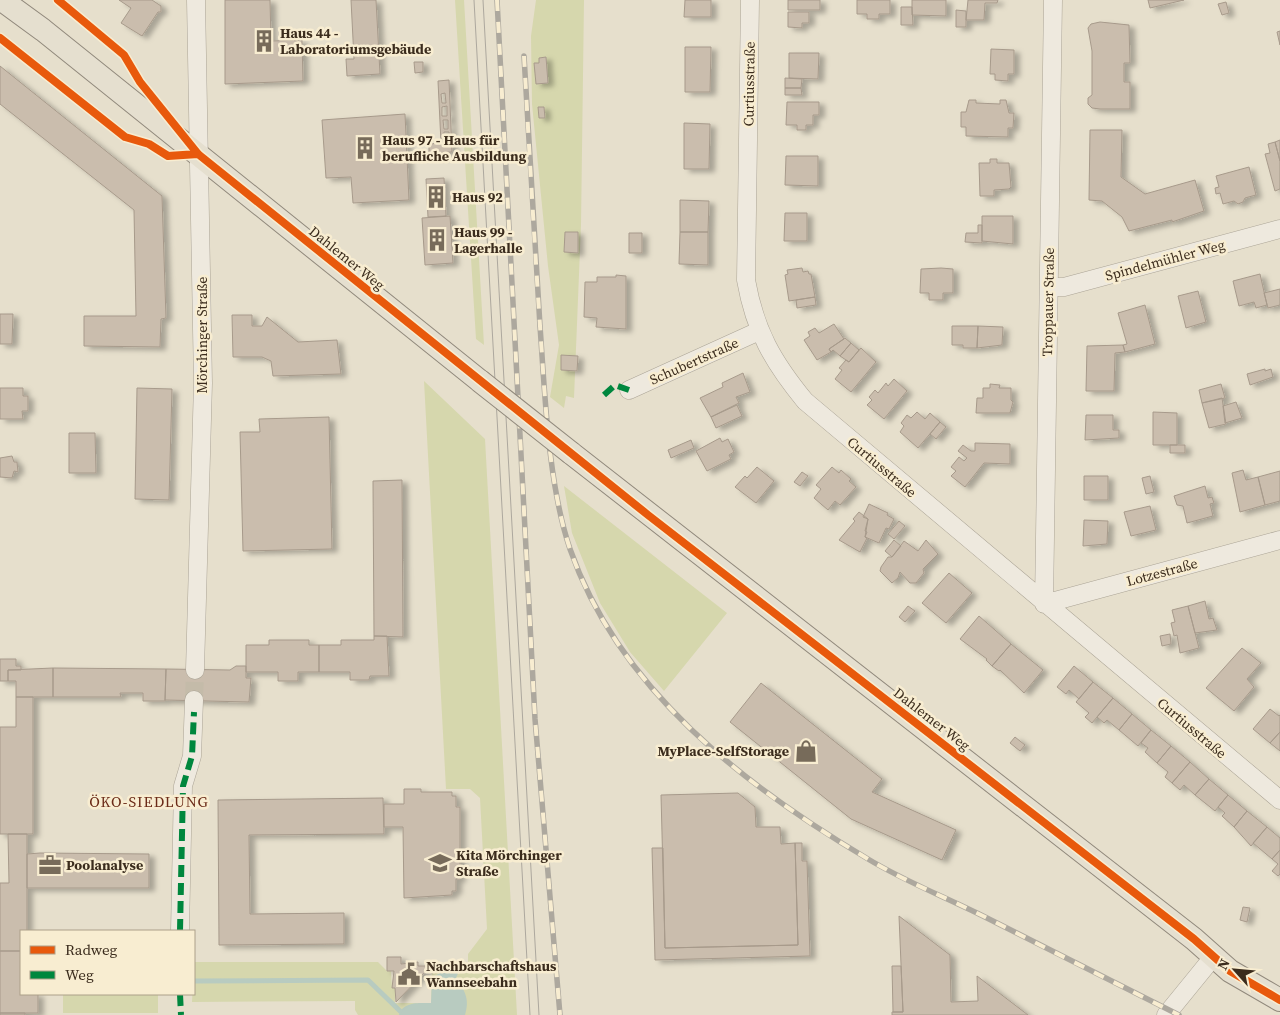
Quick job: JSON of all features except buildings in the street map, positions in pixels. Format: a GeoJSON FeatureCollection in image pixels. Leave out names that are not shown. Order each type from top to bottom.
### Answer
{"type":"FeatureCollection","features":[{"type":"Feature","properties":{"kind":"main road","name":"Dahlemer Weg"},"geometry":{"type":"LineString","coordinates":[[2,0],[198,154],[571,453],[1230,970],[1280,1000]]}},
{"type":"Feature","properties":{"kind":"street","name":"Mörchinger Straße"},"geometry":{"type":"LineString","coordinates":[[195,670],[203,383],[196,0]]}},
{"type":"Feature","properties":{"kind":"street","name":"Curtiusstraße"},"geometry":{"type":"LineString","coordinates":[[750,0],[746,280],[758,331],[779,369],[805,401],[1044,604],[1280,800]]}},
{"type":"Feature","properties":{"kind":"street","name":"Troppauer Straße"},"geometry":{"type":"LineString","coordinates":[[1044,604],[1053,0]]}},
{"type":"Feature","properties":{"kind":"street","name":"Spindelmühler Weg"},"geometry":{"type":"LineString","coordinates":[[1049,287],[1064,287],[1280,229]]}},
{"type":"Feature","properties":{"kind":"street","name":"Schubertstraße"},"geometry":{"type":"LineString","coordinates":[[628,390],[758,331]]}},
{"type":"Feature","properties":{"kind":"street","name":"Lotzestraße"},"geometry":{"type":"LineString","coordinates":[[1044,604],[1280,540]]}},
{"type":"Feature","properties":{"kind":"street"},"geometry":{"type":"LineString","coordinates":[[180,930],[183,786],[192,756],[194,700]]}},
{"type":"Feature","properties":{"kind":"street"},"geometry":{"type":"LineString","coordinates":[[1166,1015],[1214,956]]}},
{"type":"Feature","properties":{"kind":"green space"},"geometry":{"type":"Polygon","coordinates":[[[455,0],[464,0],[484,345],[476,339],[455,0]]]}},
{"type":"Feature","properties":{"kind":"green space"},"geometry":{"type":"Polygon","coordinates":[[[536,0],[584,0],[581,225],[574,398],[566,396],[564,408],[550,397],[559,345],[548,266],[532,104],[531,36],[536,0]]]}},
{"type":"Feature","properties":{"kind":"green space"},"geometry":{"type":"Polygon","coordinates":[[[424,381],[485,439],[517,1015],[358,1015],[355,1010],[355,1001],[192,1002],[192,995],[195,995],[195,962],[378,962],[387,971],[391,971],[392,988],[395,988],[395,1003],[431,1003],[432,973],[438,967],[468,966],[468,954],[487,929],[480,798],[470,789],[446,789],[424,381]]]}},
{"type":"Feature","properties":{"kind":"green space"},"geometry":{"type":"Polygon","coordinates":[[[564,486],[727,613],[664,691],[630,652],[600,603],[572,533],[564,486]]]}},
{"type":"Feature","properties":{"kind":"green space"},"geometry":{"type":"Polygon","coordinates":[[[63,995],[158,995],[158,1013],[63,1013],[63,995]]]}},
{"type":"Feature","properties":{"kind":"shaded area"},"geometry":{"type":"Polygon","coordinates":[[[451,968],[460,969],[456,978],[466,995],[465,1015],[399,1015],[401,1010],[408,1005],[431,1003],[432,977],[451,968]]]}},
{"type":"Feature","properties":{"kind":"waterway"},"geometry":{"type":"LineString","coordinates":[[195,981],[368,980],[400,1011]]}},
{"type":"Feature","properties":{"kind":"tunnel"},"geometry":{"type":"LineString","coordinates":[[194,700],[195,670]]}},
{"type":"Feature","properties":{"kind":"tram line"},"geometry":{"type":"LineString","coordinates":[[474,0],[530,1015]]}},
{"type":"Feature","properties":{"kind":"tram line"},"geometry":{"type":"LineString","coordinates":[[483,0],[539,1015]]}},
{"type":"Feature","properties":{"kind":"railway"},"geometry":{"type":"LineString","coordinates":[[497,0],[535,719],[560,1015]]}},
{"type":"Feature","properties":{"kind":"railway"},"geometry":{"type":"LineString","coordinates":[[524,56],[544,381],[552,468],[570,549],[592,600],[620,647],[653,690],[691,729],[776,800],[822,831],[896,875],[983,916],[1179,1015]]}},
{"type":"Feature","properties":{"kind":"marked path"},"geometry":{"type":"LineString","coordinates":[[604,395],[615,385],[629,390]]}},
{"type":"Feature","properties":{"kind":"marked path"},"geometry":{"type":"LineString","coordinates":[[180,930],[183,786],[192,756],[194,712]]}},
{"type":"Feature","properties":{"kind":"marked path"},"geometry":{"type":"LineString","coordinates":[[180,995],[181,1015]]}},
{"type":"Feature","properties":{"kind":"cycle path"},"geometry":{"type":"LineString","coordinates":[[58,0],[124,55],[140,82],[198,154],[648,515],[1194,939],[1230,971],[1280,1000]]}},
{"type":"Feature","properties":{"kind":"cycle path"},"geometry":{"type":"LineString","coordinates":[[0,38],[125,137],[149,144],[168,156],[198,154]]}},
{"type":"Feature","properties":{"kind":"place","name":"Haus 44 - Laboratoriumsgebäude"},"geometry":{"type":"Point","coordinates":[264,41]}},
{"type":"Feature","properties":{"kind":"place","name":"Haus 97 - Haus für berufliche Ausbildung"},"geometry":{"type":"Point","coordinates":[365,148]}},
{"type":"Feature","properties":{"kind":"place","name":"Haus 92"},"geometry":{"type":"Point","coordinates":[436,197]}},
{"type":"Feature","properties":{"kind":"place","name":"Haus 99 - Lagerhalle"},"geometry":{"type":"Point","coordinates":[437,240]}},
{"type":"Feature","properties":{"kind":"place","name":"MyPlace-SelfStorage"},"geometry":{"type":"Point","coordinates":[806,751]}},
{"type":"Feature","properties":{"kind":"place","name":"Kita Mörchinger Straße"},"geometry":{"type":"Point","coordinates":[440,863]}},
{"type":"Feature","properties":{"kind":"place","name":"Poolanalyse"},"geometry":{"type":"Point","coordinates":[50,865]}},
{"type":"Feature","properties":{"kind":"place","name":"Nachbarschaftshaus Wannseebahn"},"geometry":{"type":"Point","coordinates":[409,974]}},
{"type":"Feature","properties":{"kind":"district","name":"ÖKO-SIEDLUNG"},"geometry":{"type":"Point","coordinates":[149,801]}}]}
